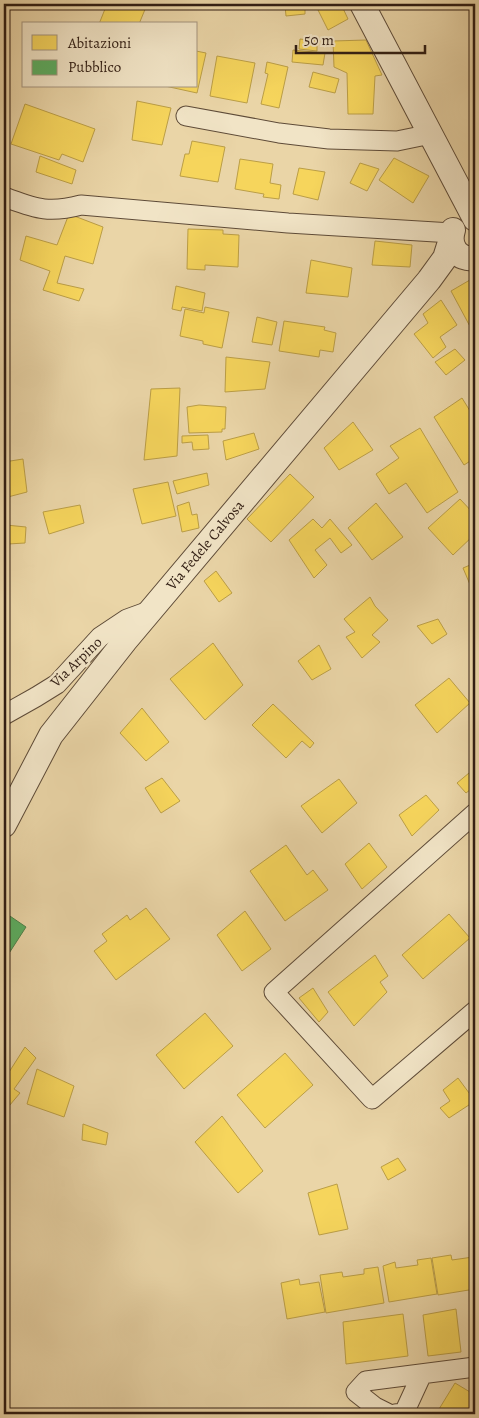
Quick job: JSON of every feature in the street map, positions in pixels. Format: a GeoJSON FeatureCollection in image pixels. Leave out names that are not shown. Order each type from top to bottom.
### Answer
{"type":"FeatureCollection","features":[{"type":"Feature","properties":{"kind":"street"},"geometry":{"type":"LineString","coordinates":[[362,4],[452,176],[462,227],[453,248],[458,254],[473,259]]}},
{"type":"Feature","properties":{"kind":"street"},"geometry":{"type":"LineString","coordinates":[[186,116],[279,133],[329,139],[396,141],[431,134]]}},
{"type":"Feature","properties":{"kind":"street"},"geometry":{"type":"LineString","coordinates":[[4,197],[51,211],[81,205],[288,223],[462,227]]}},
{"type":"Feature","properties":{"kind":"street","name":"Via Fedele Calvosa"},"geometry":{"type":"LineString","coordinates":[[4,825],[51,735],[149,611],[429,280],[445,258],[462,227]]}},
{"type":"Feature","properties":{"kind":"street","name":"Via Fedele Calvosa"},"geometry":{"type":"LineString","coordinates":[[429,280],[441,271],[473,259]]}},
{"type":"Feature","properties":{"kind":"street","name":"Via Arpino"},"geometry":{"type":"LineString","coordinates":[[4,715],[57,684],[100,637],[127,619],[149,611]]}},
{"type":"Feature","properties":{"kind":"street"},"geometry":{"type":"LineString","coordinates":[[475,813],[274,992],[372,1099],[475,1011]]}},
{"type":"Feature","properties":{"kind":"street"},"geometry":{"type":"LineString","coordinates":[[389,1414],[375,1407],[356,1392],[366,1381],[475,1367]]}},
{"type":"Feature","properties":{"kind":"street"},"geometry":{"type":"LineString","coordinates":[[395,1414],[404,1413],[422,1374]]}},
{"type":"Feature","properties":{"kind":"building: Abitazioni"},"geometry":{"type":"Polygon","coordinates":[[[107,4],[140,4],[146,7],[140,22],[100,22],[107,4]]]}},
{"type":"Feature","properties":{"kind":"building: Abitazioni"},"geometry":{"type":"Polygon","coordinates":[[[305,4],[305,14],[286,16],[285,6],[305,4]]]}},
{"type":"Feature","properties":{"kind":"building: Abitazioni"},"geometry":{"type":"Polygon","coordinates":[[[315,4],[341,4],[348,19],[328,30],[315,4]]]}},
{"type":"Feature","properties":{"kind":"building: Abitazioni"},"geometry":{"type":"Polygon","coordinates":[[[300,39],[317,41],[317,51],[299,49],[300,39]]]}},
{"type":"Feature","properties":{"kind":"building: Abitazioni"},"geometry":{"type":"Polygon","coordinates":[[[366,40],[382,75],[375,76],[373,114],[348,114],[347,73],[334,67],[333,41],[366,40]]]}},
{"type":"Feature","properties":{"kind":"building: Abitazioni"},"geometry":{"type":"Polygon","coordinates":[[[293,50],[325,53],[323,65],[292,62],[293,50]]]}},
{"type":"Feature","properties":{"kind":"building: Abitazioni"},"geometry":{"type":"Polygon","coordinates":[[[198,51],[206,53],[197,93],[174,88],[198,88],[198,51]]]}},
{"type":"Feature","properties":{"kind":"building: Abitazioni"},"geometry":{"type":"Polygon","coordinates":[[[217,56],[255,63],[247,103],[210,96],[217,56]]]}},
{"type":"Feature","properties":{"kind":"building: Abitazioni"},"geometry":{"type":"Polygon","coordinates":[[[267,62],[288,67],[279,108],[261,104],[268,74],[265,73],[267,62]]]}},
{"type":"Feature","properties":{"kind":"building: Abitazioni"},"geometry":{"type":"Polygon","coordinates":[[[313,72],[339,79],[335,93],[309,87],[313,72]]]}},
{"type":"Feature","properties":{"kind":"building: Abitazioni"},"geometry":{"type":"Polygon","coordinates":[[[137,101],[171,108],[162,145],[132,140],[137,101]]]}},
{"type":"Feature","properties":{"kind":"building: Abitazioni"},"geometry":{"type":"Polygon","coordinates":[[[25,104],[95,129],[83,162],[62,154],[59,160],[11,144],[25,104]]]}},
{"type":"Feature","properties":{"kind":"building: Abitazioni"},"geometry":{"type":"Polygon","coordinates":[[[192,141],[225,147],[218,182],[180,176],[185,154],[189,154],[192,141]]]}},
{"type":"Feature","properties":{"kind":"building: Abitazioni"},"geometry":{"type":"Polygon","coordinates":[[[40,156],[76,170],[72,184],[36,172],[40,156]]]}},
{"type":"Feature","properties":{"kind":"building: Abitazioni"},"geometry":{"type":"Polygon","coordinates":[[[394,158],[429,176],[413,203],[379,180],[394,158]]]}},
{"type":"Feature","properties":{"kind":"building: Abitazioni"},"geometry":{"type":"Polygon","coordinates":[[[240,159],[273,164],[270,183],[281,185],[279,199],[263,197],[264,194],[235,189],[240,159]]]}},
{"type":"Feature","properties":{"kind":"building: Abitazioni"},"geometry":{"type":"Polygon","coordinates":[[[360,163],[379,169],[367,191],[350,183],[360,163]]]}},
{"type":"Feature","properties":{"kind":"building: Abitazioni"},"geometry":{"type":"Polygon","coordinates":[[[299,168],[325,172],[318,200],[293,194],[299,168]]]}},
{"type":"Feature","properties":{"kind":"building: Abitazioni"},"geometry":{"type":"Polygon","coordinates":[[[69,214],[103,227],[93,264],[65,256],[57,283],[84,289],[79,301],[43,290],[50,271],[20,260],[26,236],[57,245],[69,214]]]}},
{"type":"Feature","properties":{"kind":"building: Abitazioni"},"geometry":{"type":"Polygon","coordinates":[[[188,229],[223,230],[223,234],[239,235],[238,267],[205,265],[205,270],[187,269],[188,229]]]}},
{"type":"Feature","properties":{"kind":"building: Abitazioni"},"geometry":{"type":"Polygon","coordinates":[[[375,241],[412,245],[410,267],[372,265],[375,241]]]}},
{"type":"Feature","properties":{"kind":"building: Abitazioni"},"geometry":{"type":"Polygon","coordinates":[[[311,260],[352,268],[348,297],[306,293],[311,260]]]}},
{"type":"Feature","properties":{"kind":"building: Abitazioni"},"geometry":{"type":"Polygon","coordinates":[[[475,277],[475,330],[473,332],[451,291],[475,277]]]}},
{"type":"Feature","properties":{"kind":"building: Abitazioni"},"geometry":{"type":"Polygon","coordinates":[[[176,286],[205,293],[202,311],[182,307],[181,311],[172,309],[176,286]]]}},
{"type":"Feature","properties":{"kind":"building: Abitazioni"},"geometry":{"type":"Polygon","coordinates":[[[441,300],[457,325],[440,337],[446,347],[433,358],[414,334],[428,323],[423,314],[441,300]]]}},
{"type":"Feature","properties":{"kind":"building: Abitazioni"},"geometry":{"type":"Polygon","coordinates":[[[205,307],[229,312],[222,348],[203,344],[203,341],[180,336],[185,309],[204,313],[205,307]]]}},
{"type":"Feature","properties":{"kind":"building: Abitazioni"},"geometry":{"type":"Polygon","coordinates":[[[257,317],[277,322],[272,345],[252,342],[257,317]]]}},
{"type":"Feature","properties":{"kind":"building: Abitazioni"},"geometry":{"type":"Polygon","coordinates":[[[284,321],[325,327],[324,330],[336,333],[333,352],[320,350],[319,357],[279,351],[284,321]]]}},
{"type":"Feature","properties":{"kind":"building: Abitazioni"},"geometry":{"type":"Polygon","coordinates":[[[455,349],[465,360],[446,375],[435,362],[455,349]]]}},
{"type":"Feature","properties":{"kind":"building: Abitazioni"},"geometry":{"type":"Polygon","coordinates":[[[226,357],[270,362],[265,389],[225,392],[226,357]]]}},
{"type":"Feature","properties":{"kind":"building: Abitazioni"},"geometry":{"type":"Polygon","coordinates":[[[180,388],[177,456],[144,460],[151,389],[180,388]]]}},
{"type":"Feature","properties":{"kind":"building: Abitazioni"},"geometry":{"type":"Polygon","coordinates":[[[462,398],[475,419],[475,458],[464,465],[434,417],[462,398]]]}},
{"type":"Feature","properties":{"kind":"building: Abitazioni"},"geometry":{"type":"Polygon","coordinates":[[[199,405],[226,407],[225,429],[222,429],[222,432],[189,433],[187,407],[199,405]]]}},
{"type":"Feature","properties":{"kind":"building: Abitazioni"},"geometry":{"type":"Polygon","coordinates":[[[353,422],[373,450],[339,470],[324,448],[353,422]]]}},
{"type":"Feature","properties":{"kind":"building: Abitazioni"},"geometry":{"type":"Polygon","coordinates":[[[420,428],[458,492],[427,513],[406,483],[389,494],[376,474],[399,458],[390,446],[420,428]]]}},
{"type":"Feature","properties":{"kind":"building: Abitazioni"},"geometry":{"type":"Polygon","coordinates":[[[254,433],[259,449],[226,460],[223,441],[254,433]]]}},
{"type":"Feature","properties":{"kind":"building: Abitazioni"},"geometry":{"type":"Polygon","coordinates":[[[208,435],[209,449],[193,450],[192,442],[182,443],[182,436],[208,435]]]}},
{"type":"Feature","properties":{"kind":"building: Abitazioni"},"geometry":{"type":"Polygon","coordinates":[[[23,459],[27,492],[4,498],[4,462],[23,459]]]}},
{"type":"Feature","properties":{"kind":"building: Abitazioni"},"geometry":{"type":"Polygon","coordinates":[[[207,473],[209,485],[177,494],[173,481],[207,473]]]}},
{"type":"Feature","properties":{"kind":"building: Abitazioni"},"geometry":{"type":"Polygon","coordinates":[[[290,474],[314,497],[271,542],[247,519],[290,474]]]}},
{"type":"Feature","properties":{"kind":"building: Abitazioni"},"geometry":{"type":"Polygon","coordinates":[[[168,482],[176,516],[142,524],[133,489],[168,482]]]}},
{"type":"Feature","properties":{"kind":"building: Abitazioni"},"geometry":{"type":"Polygon","coordinates":[[[460,499],[475,515],[475,534],[453,555],[428,528],[460,499]]]}},
{"type":"Feature","properties":{"kind":"building: Abitazioni"},"geometry":{"type":"Polygon","coordinates":[[[189,502],[192,515],[197,514],[199,528],[182,532],[177,506],[189,502]]]}},
{"type":"Feature","properties":{"kind":"building: Abitazioni"},"geometry":{"type":"Polygon","coordinates":[[[376,503],[403,537],[372,560],[348,528],[376,503]]]}},
{"type":"Feature","properties":{"kind":"building: Abitazioni"},"geometry":{"type":"Polygon","coordinates":[[[80,505],[84,523],[49,534],[43,512],[80,505]]]}},
{"type":"Feature","properties":{"kind":"building: Abitazioni"},"geometry":{"type":"Polygon","coordinates":[[[313,519],[322,528],[330,519],[352,545],[341,553],[330,538],[315,550],[327,565],[314,578],[289,540],[313,519]]]}},
{"type":"Feature","properties":{"kind":"building: Abitazioni"},"geometry":{"type":"Polygon","coordinates":[[[6,525],[26,527],[25,543],[8,544],[6,525]]]}},
{"type":"Feature","properties":{"kind":"building: Abitazioni"},"geometry":{"type":"Polygon","coordinates":[[[475,563],[475,594],[474,594],[463,568],[475,563]]]}},
{"type":"Feature","properties":{"kind":"building: Abitazioni"},"geometry":{"type":"Polygon","coordinates":[[[216,571],[232,593],[219,602],[204,581],[216,571]]]}},
{"type":"Feature","properties":{"kind":"building: Abitazioni"},"geometry":{"type":"Polygon","coordinates":[[[370,597],[375,606],[388,620],[372,635],[380,642],[362,658],[346,637],[355,632],[344,619],[370,597]]]}},
{"type":"Feature","properties":{"kind":"building: Abitazioni"},"geometry":{"type":"Polygon","coordinates":[[[438,619],[447,634],[432,644],[417,626],[438,619]]]}},
{"type":"Feature","properties":{"kind":"building: Abitazioni"},"geometry":{"type":"Polygon","coordinates":[[[213,643],[243,685],[205,720],[170,679],[213,643]]]}},
{"type":"Feature","properties":{"kind":"building: Abitazioni"},"geometry":{"type":"Polygon","coordinates":[[[319,645],[331,669],[312,680],[298,661],[319,645]]]}},
{"type":"Feature","properties":{"kind":"building: Abitazioni"},"geometry":{"type":"Polygon","coordinates":[[[449,678],[470,703],[437,733],[415,705],[449,678]]]}},
{"type":"Feature","properties":{"kind":"building: Abitazioni"},"geometry":{"type":"Polygon","coordinates":[[[273,704],[314,743],[310,748],[302,741],[286,758],[252,725],[273,704]]]}},
{"type":"Feature","properties":{"kind":"building: Abitazioni"},"geometry":{"type":"Polygon","coordinates":[[[142,708],[169,742],[146,761],[120,733],[142,708]]]}},
{"type":"Feature","properties":{"kind":"building: Abitazioni"},"geometry":{"type":"Polygon","coordinates":[[[475,768],[475,786],[466,793],[457,783],[475,768]]]}},
{"type":"Feature","properties":{"kind":"building: Abitazioni"},"geometry":{"type":"Polygon","coordinates":[[[162,778],[180,801],[161,813],[145,788],[162,778]]]}},
{"type":"Feature","properties":{"kind":"building: Abitazioni"},"geometry":{"type":"Polygon","coordinates":[[[339,779],[357,803],[322,833],[301,806],[339,779]]]}},
{"type":"Feature","properties":{"kind":"building: Abitazioni"},"geometry":{"type":"Polygon","coordinates":[[[426,795],[439,810],[412,836],[399,815],[426,795]]]}},
{"type":"Feature","properties":{"kind":"building: Abitazioni"},"geometry":{"type":"Polygon","coordinates":[[[369,843],[387,867],[362,889],[345,864],[369,843]]]}},
{"type":"Feature","properties":{"kind":"building: Abitazioni"},"geometry":{"type":"Polygon","coordinates":[[[286,845],[307,875],[313,870],[328,890],[285,921],[250,871],[286,845]]]}},
{"type":"Feature","properties":{"kind":"building: Abitazioni"},"geometry":{"type":"Polygon","coordinates":[[[146,908],[170,939],[116,980],[94,951],[107,941],[102,934],[127,915],[130,920],[146,908]]]}},
{"type":"Feature","properties":{"kind":"building: Abitazioni"},"geometry":{"type":"Polygon","coordinates":[[[245,911],[271,949],[242,971],[217,935],[245,911]]]}},
{"type":"Feature","properties":{"kind":"building: Abitazioni"},"geometry":{"type":"Polygon","coordinates":[[[449,914],[470,938],[423,979],[402,955],[449,914]]]}},
{"type":"Feature","properties":{"kind":"building: Abitazioni"},"geometry":{"type":"Polygon","coordinates":[[[375,955],[388,976],[380,982],[387,992],[354,1026],[328,992],[375,955]]]}},
{"type":"Feature","properties":{"kind":"building: Abitazioni"},"geometry":{"type":"Polygon","coordinates":[[[313,988],[328,1012],[319,1022],[299,998],[313,988]]]}},
{"type":"Feature","properties":{"kind":"building: Abitazioni"},"geometry":{"type":"Polygon","coordinates":[[[205,1013],[233,1046],[184,1089],[156,1055],[205,1013]]]}},
{"type":"Feature","properties":{"kind":"building: Abitazioni"},"geometry":{"type":"Polygon","coordinates":[[[25,1047],[36,1058],[14,1089],[20,1093],[4,1112],[4,1080],[25,1047]]]}},
{"type":"Feature","properties":{"kind":"building: Abitazioni"},"geometry":{"type":"Polygon","coordinates":[[[285,1053],[313,1085],[265,1128],[237,1095],[285,1053]]]}},
{"type":"Feature","properties":{"kind":"building: Abitazioni"},"geometry":{"type":"Polygon","coordinates":[[[37,1069],[74,1086],[64,1117],[27,1104],[37,1069]]]}},
{"type":"Feature","properties":{"kind":"building: Abitazioni"},"geometry":{"type":"Polygon","coordinates":[[[458,1078],[475,1101],[449,1118],[440,1108],[450,1101],[443,1090],[458,1078]]]}},
{"type":"Feature","properties":{"kind":"building: Abitazioni"},"geometry":{"type":"Polygon","coordinates":[[[222,1116],[263,1171],[238,1193],[195,1142],[222,1116]]]}},
{"type":"Feature","properties":{"kind":"building: Abitazioni"},"geometry":{"type":"Polygon","coordinates":[[[83,1124],[108,1133],[106,1145],[82,1140],[83,1124]]]}},
{"type":"Feature","properties":{"kind":"building: Abitazioni"},"geometry":{"type":"Polygon","coordinates":[[[398,1158],[406,1170],[388,1180],[381,1167],[398,1158]]]}},
{"type":"Feature","properties":{"kind":"building: Abitazioni"},"geometry":{"type":"Polygon","coordinates":[[[337,1184],[348,1229],[319,1235],[308,1193],[337,1184]]]}},
{"type":"Feature","properties":{"kind":"building: Abitazioni"},"geometry":{"type":"Polygon","coordinates":[[[473,1252],[475,1252],[475,1289],[438,1295],[432,1258],[451,1255],[452,1260],[473,1257],[473,1252]]]}},
{"type":"Feature","properties":{"kind":"building: Abitazioni"},"geometry":{"type":"Polygon","coordinates":[[[431,1258],[437,1294],[389,1302],[383,1266],[395,1262],[396,1268],[418,1265],[417,1260],[431,1258]]]}},
{"type":"Feature","properties":{"kind":"building: Abitazioni"},"geometry":{"type":"Polygon","coordinates":[[[378,1267],[384,1303],[326,1313],[320,1275],[342,1272],[343,1277],[364,1274],[364,1269],[378,1267]]]}},
{"type":"Feature","properties":{"kind":"building: Abitazioni"},"geometry":{"type":"Polygon","coordinates":[[[299,1279],[300,1285],[319,1282],[325,1312],[287,1319],[281,1283],[299,1279]]]}},
{"type":"Feature","properties":{"kind":"building: Abitazioni"},"geometry":{"type":"Polygon","coordinates":[[[456,1309],[461,1352],[428,1356],[423,1315],[456,1309]]]}},
{"type":"Feature","properties":{"kind":"building: Abitazioni"},"geometry":{"type":"Polygon","coordinates":[[[403,1314],[408,1356],[346,1364],[343,1322],[403,1314]]]}},
{"type":"Feature","properties":{"kind":"building: Abitazioni"},"geometry":{"type":"Polygon","coordinates":[[[455,1383],[475,1395],[475,1414],[436,1414],[455,1383]]]}},
{"type":"Feature","properties":{"kind":"building: Pubblico"},"geometry":{"type":"Polygon","coordinates":[[[4,912],[26,927],[4,961],[4,912]]]}}]}
